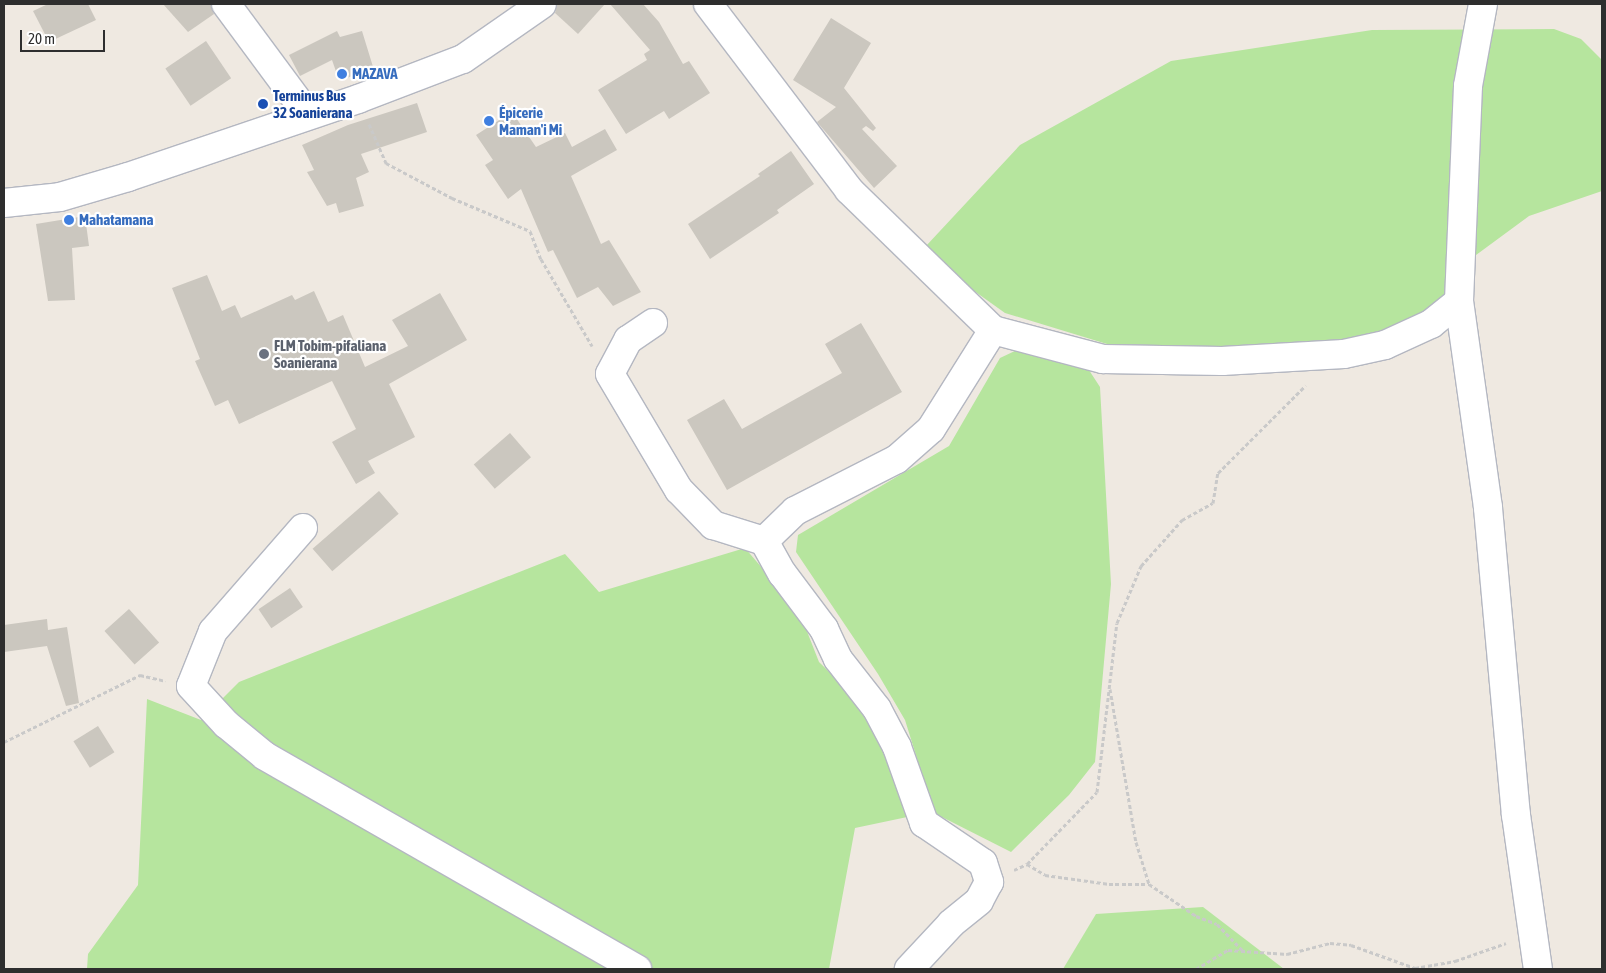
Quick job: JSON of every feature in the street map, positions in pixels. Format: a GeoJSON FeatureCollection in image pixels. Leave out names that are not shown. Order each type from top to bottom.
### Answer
{"type":"FeatureCollection","features":[{"type":"Feature","properties":{"kind":"street"},"geometry":{"type":"LineString","coordinates":[[226,4],[308,115]]}},
{"type":"Feature","properties":{"kind":"street"},"geometry":{"type":"LineString","coordinates":[[4,203],[60,197],[128,177],[358,99],[462,59],[542,4]]}},
{"type":"Feature","properties":{"kind":"street"},"geometry":{"type":"LineString","coordinates":[[708,4],[849,190],[993,330],[1103,359],[1222,360],[1344,354],[1385,346],[1432,324],[1459,302]]}},
{"type":"Feature","properties":{"kind":"street"},"geometry":{"type":"LineString","coordinates":[[1483,4],[1468,86],[1459,302],[1488,508],[1516,815],[1538,969]]}},
{"type":"Feature","properties":{"kind":"street"},"geometry":{"type":"LineString","coordinates":[[653,323],[628,340],[610,374],[679,490],[713,525],[764,541],[782,573],[824,630],[838,659],[878,709],[897,747],[924,824],[984,863],[989,882],[979,901],[951,924],[909,969]]}},
{"type":"Feature","properties":{"kind":"street"},"geometry":{"type":"LineString","coordinates":[[764,541],[796,511],[897,459],[932,429],[993,330]]}},
{"type":"Feature","properties":{"kind":"street"},"geometry":{"type":"LineString","coordinates":[[303,528],[213,631],[191,686],[226,724],[265,756],[637,969]]}},
{"type":"Feature","properties":{"kind":"path"},"geometry":{"type":"LineString","coordinates":[[358,99],[386,163],[452,198],[530,231],[541,259],[610,374]]}},
{"type":"Feature","properties":{"kind":"path"},"geometry":{"type":"LineString","coordinates":[[989,882],[1027,864],[1097,792],[1117,623],[1141,566],[1182,520],[1213,503],[1218,473],[1312,379],[1344,354]]}},
{"type":"Feature","properties":{"kind":"path"},"geometry":{"type":"LineString","coordinates":[[4,742],[140,675],[191,686]]}},
{"type":"Feature","properties":{"kind":"path"},"geometry":{"type":"LineString","coordinates":[[1110,684],[1136,842],[1149,884]]}},
{"type":"Feature","properties":{"kind":"path"},"geometry":{"type":"LineString","coordinates":[[1027,864],[1045,875],[1109,884],[1149,884],[1196,916],[1217,924],[1243,951]]}},
{"type":"Feature","properties":{"kind":"path"},"geometry":{"type":"LineString","coordinates":[[1196,969],[1228,950],[1287,954],[1337,943],[1351,945],[1414,968],[1455,961],[1533,934]]}},
{"type":"Feature","properties":{"kind":"green space"},"geometry":{"type":"Polygon","coordinates":[[[1554,29],[1581,39],[1602,60],[1602,191],[1529,216],[1472,258],[1431,320],[1370,344],[1225,347],[1107,344],[1005,313],[963,283],[926,246],[1020,145],[1171,61],[1372,30],[1554,29]]]}},
{"type":"Feature","properties":{"kind":"green space"},"geometry":{"type":"Polygon","coordinates":[[[1017,350],[1085,364],[1100,387],[1111,584],[1095,762],[1069,795],[1011,852],[934,813],[905,720],[878,674],[796,552],[798,535],[949,446],[1000,358],[1017,350]]]}},
{"type":"Feature","properties":{"kind":"green space"},"geometry":{"type":"Polygon","coordinates":[[[745,548],[799,611],[819,662],[864,706],[875,723],[912,816],[855,828],[829,969],[87,969],[88,954],[138,885],[147,699],[201,720],[239,682],[565,554],[599,592],[745,548]]]}},
{"type":"Feature","properties":{"kind":"green space"},"geometry":{"type":"Polygon","coordinates":[[[1203,907],[1284,969],[1063,969],[1096,914],[1203,907]]]}},
{"type":"Feature","properties":{"kind":"building"},"geometry":{"type":"Polygon","coordinates":[[[48,4],[88,4],[96,20],[49,42],[33,11],[48,4]]]}},
{"type":"Feature","properties":{"kind":"building"},"geometry":{"type":"Polygon","coordinates":[[[163,4],[211,4],[214,14],[188,32],[163,4]]]}},
{"type":"Feature","properties":{"kind":"building"},"geometry":{"type":"Polygon","coordinates":[[[557,4],[605,4],[578,34],[555,13],[557,4]]]}},
{"type":"Feature","properties":{"kind":"building"},"geometry":{"type":"Polygon","coordinates":[[[610,4],[643,4],[659,22],[683,64],[689,61],[710,93],[669,119],[664,111],[626,134],[598,90],[647,60],[644,54],[650,50],[610,4]]]}},
{"type":"Feature","properties":{"kind":"building"},"geometry":{"type":"Polygon","coordinates":[[[831,18],[871,43],[844,88],[876,128],[873,131],[866,126],[862,129],[897,166],[874,188],[817,122],[836,107],[793,80],[831,18]]]}},
{"type":"Feature","properties":{"kind":"building"},"geometry":{"type":"Polygon","coordinates":[[[337,31],[340,37],[362,31],[374,70],[339,80],[332,60],[300,76],[289,55],[337,31]]]}},
{"type":"Feature","properties":{"kind":"building"},"geometry":{"type":"Polygon","coordinates":[[[206,41],[231,78],[191,106],[165,68],[206,41]]]}},
{"type":"Feature","properties":{"kind":"building"},"geometry":{"type":"Polygon","coordinates":[[[417,103],[427,132],[361,154],[369,172],[356,178],[364,206],[339,213],[336,203],[327,206],[307,172],[314,170],[302,145],[348,125],[417,103]]]}},
{"type":"Feature","properties":{"kind":"building"},"geometry":{"type":"Polygon","coordinates":[[[512,112],[536,147],[565,133],[572,147],[605,129],[617,150],[571,176],[601,244],[609,240],[641,292],[613,306],[598,287],[577,298],[553,250],[548,252],[521,189],[508,199],[485,165],[493,160],[476,135],[512,112]]]}},
{"type":"Feature","properties":{"kind":"building"},"geometry":{"type":"Polygon","coordinates":[[[791,151],[814,184],[777,210],[779,213],[710,259],[688,224],[760,176],[758,174],[791,151]]]}},
{"type":"Feature","properties":{"kind":"building"},"geometry":{"type":"Polygon","coordinates":[[[85,216],[89,246],[72,248],[75,300],[48,301],[36,224],[85,216]]]}},
{"type":"Feature","properties":{"kind":"building"},"geometry":{"type":"Polygon","coordinates":[[[207,275],[222,311],[235,305],[241,318],[292,295],[295,300],[314,291],[328,322],[343,315],[365,367],[408,346],[392,320],[440,293],[467,340],[389,384],[415,437],[368,461],[375,473],[356,484],[332,442],[356,429],[332,381],[239,424],[228,400],[215,406],[195,361],[200,359],[172,288],[207,275]]]}},
{"type":"Feature","properties":{"kind":"building"},"geometry":{"type":"Polygon","coordinates":[[[861,323],[902,392],[727,490],[687,420],[724,399],[742,429],[842,373],[825,344],[861,323]]]}},
{"type":"Feature","properties":{"kind":"building"},"geometry":{"type":"Polygon","coordinates":[[[510,433],[531,457],[495,489],[474,464],[510,433]]]}},
{"type":"Feature","properties":{"kind":"building"},"geometry":{"type":"Polygon","coordinates":[[[379,491],[399,514],[332,571],[313,549],[379,491]]]}},
{"type":"Feature","properties":{"kind":"building"},"geometry":{"type":"Polygon","coordinates":[[[290,588],[303,607],[271,628],[258,609],[290,588]]]}},
{"type":"Feature","properties":{"kind":"building"},"geometry":{"type":"Polygon","coordinates":[[[129,609],[159,642],[135,665],[104,631],[129,609]]]}},
{"type":"Feature","properties":{"kind":"building"},"geometry":{"type":"Polygon","coordinates":[[[47,619],[48,630],[67,627],[79,703],[66,706],[47,646],[4,652],[4,625],[47,619]]]}},
{"type":"Feature","properties":{"kind":"building"},"geometry":{"type":"Polygon","coordinates":[[[98,726],[114,752],[90,768],[73,741],[98,726]]]}},
{"type":"Feature","properties":{"kind":"place","name":"MAZAVA"},"geometry":{"type":"Point","coordinates":[342,74]}},
{"type":"Feature","properties":{"kind":"place","name":"Terminus Bus 32 Soanierana"},"geometry":{"type":"Point","coordinates":[263,104]}},
{"type":"Feature","properties":{"kind":"place","name":"Épicerie Maman'i Mi"},"geometry":{"type":"Point","coordinates":[489,121]}},
{"type":"Feature","properties":{"kind":"place","name":"Mahatamana"},"geometry":{"type":"Point","coordinates":[69,220]}},
{"type":"Feature","properties":{"kind":"place","name":"FLM Tobim-pifaliana Soanierana"},"geometry":{"type":"Point","coordinates":[264,354]}}]}
